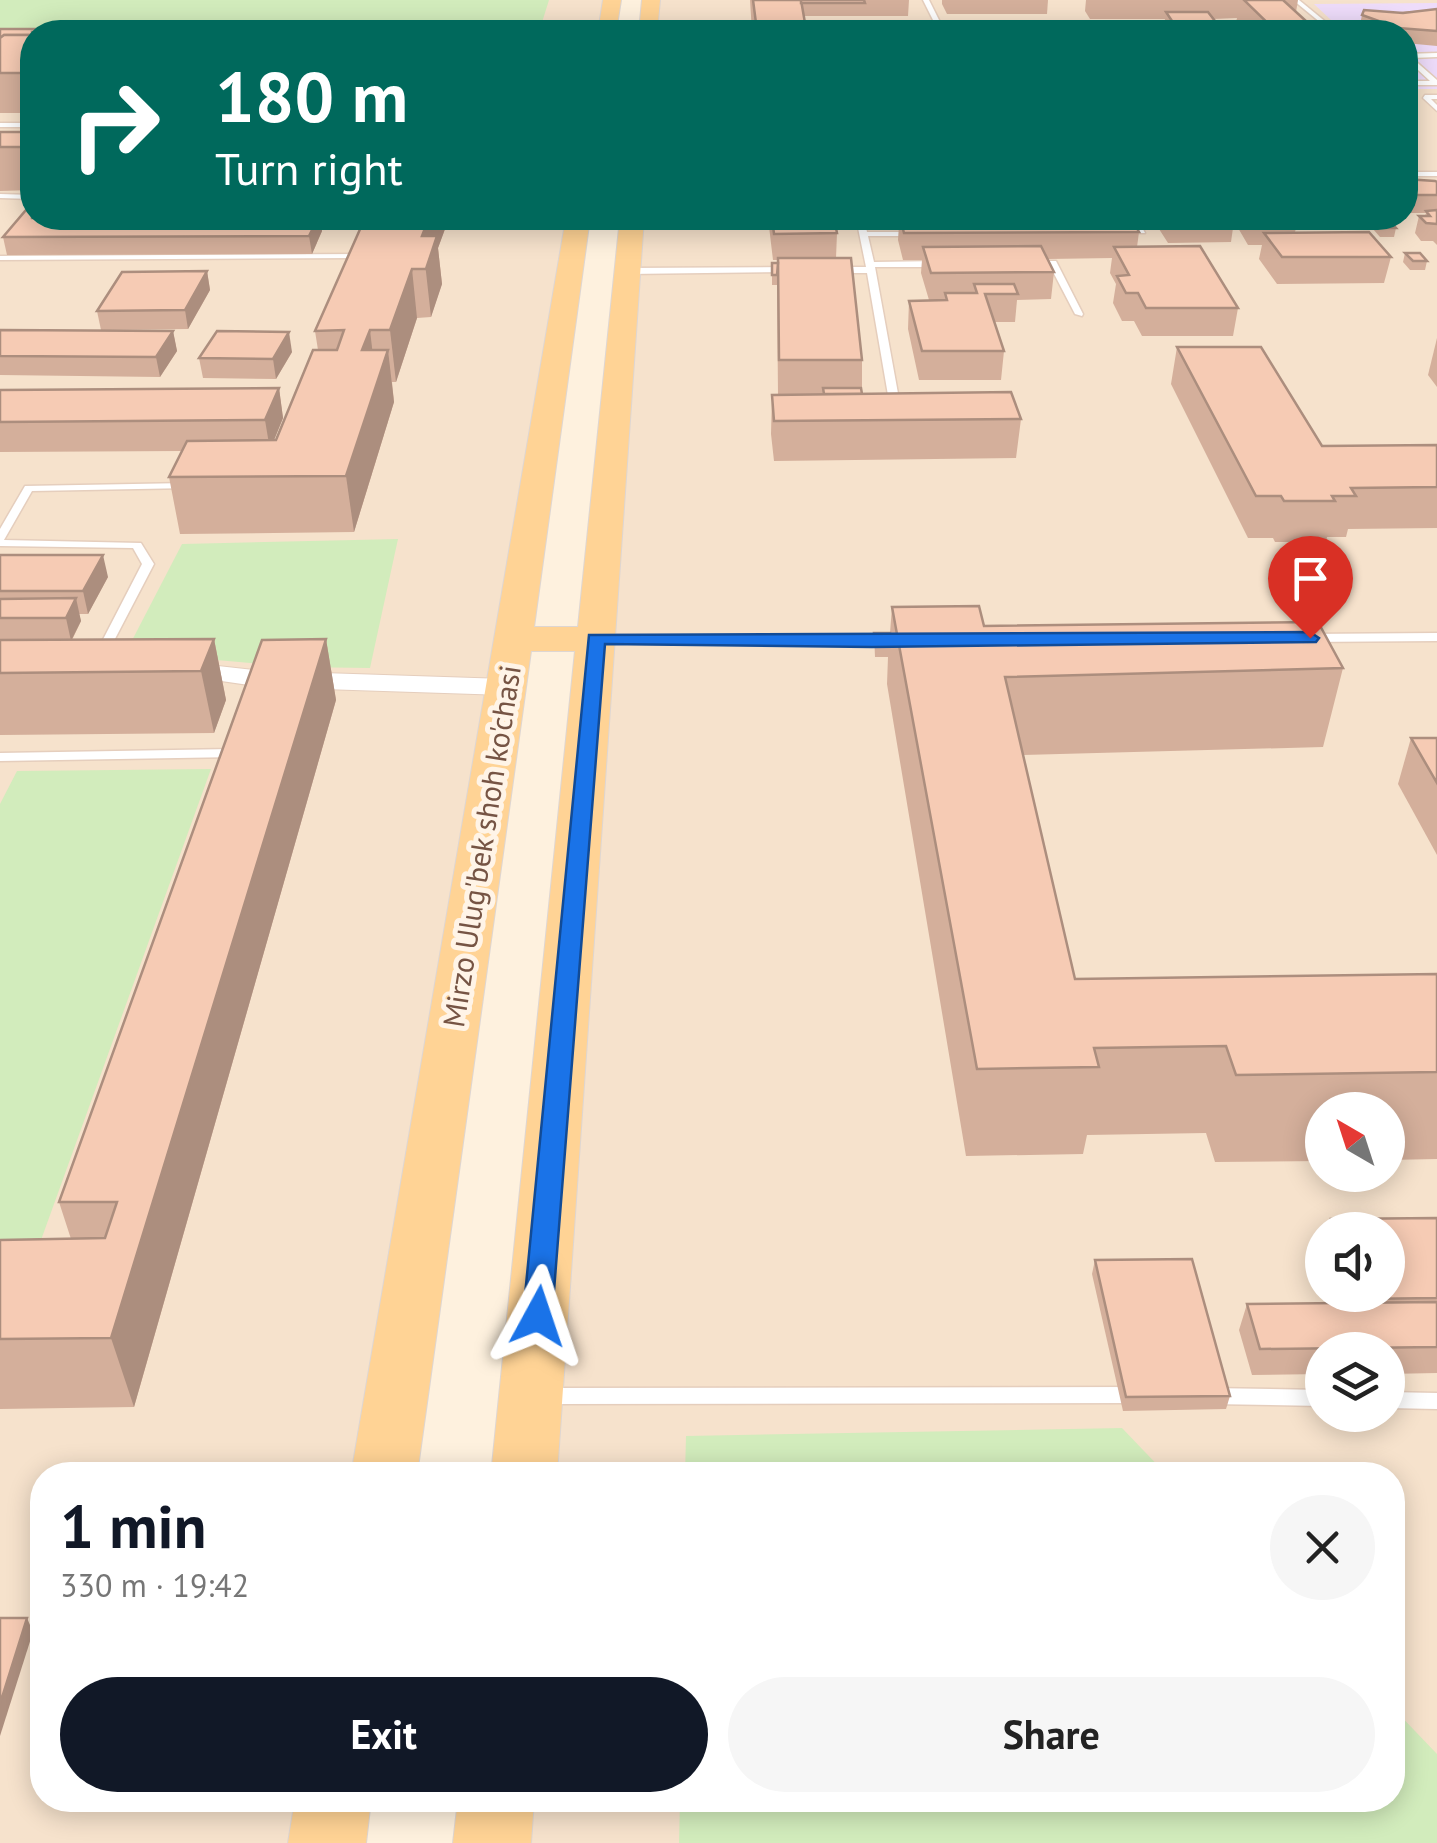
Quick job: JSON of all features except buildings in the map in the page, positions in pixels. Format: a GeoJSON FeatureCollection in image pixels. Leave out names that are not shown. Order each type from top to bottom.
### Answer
{"type":"FeatureCollection","features":[{"type":"Feature","properties":{"kind":"main road"},"geometry":{"type":"LineString","coordinates":[[650,15],[672,0]]}},
{"type":"Feature","properties":{"kind":"main road","name":"Mirzo Ulug'bek shoh ko'chasi"},"geometry":{"type":"LineString","coordinates":[[386,1462],[576,230]]}},
{"type":"Feature","properties":{"kind":"main road"},"geometry":{"type":"LineString","coordinates":[[525,1462],[631,230]]}},
{"type":"Feature","properties":{"kind":"main road"},"geometry":{"type":"LineString","coordinates":[[509,663],[596,638]]}},
{"type":"Feature","properties":{"kind":"main road"},"geometry":{"type":"LineString","coordinates":[[327,1843],[332,1812]]}},
{"type":"Feature","properties":{"kind":"main road"},"geometry":{"type":"LineString","coordinates":[[492,1843],[495,1812]]}},
{"type":"Feature","properties":{"kind":"street"},"geometry":{"type":"LineString","coordinates":[[153,666],[258,688],[509,663]]}},
{"type":"Feature","properties":{"kind":"lane"},"geometry":{"type":"LineString","coordinates":[[1296,0],[1320,20]]}},
{"type":"Feature","properties":{"kind":"lane"},"geometry":{"type":"LineString","coordinates":[[1437,97],[1425,97],[1437,108]]}},
{"type":"Feature","properties":{"kind":"lane"},"geometry":{"type":"LineString","coordinates":[[863,230],[894,401],[910,404]]}},
{"type":"Feature","properties":{"kind":"lane"},"geometry":{"type":"LineString","coordinates":[[1102,232],[1142,231],[1150,243]]}},
{"type":"Feature","properties":{"kind":"lane"},"geometry":{"type":"LineString","coordinates":[[864,234],[924,234]]}},
{"type":"Feature","properties":{"kind":"lane"},"geometry":{"type":"LineString","coordinates":[[355,269],[365,243]]}},
{"type":"Feature","properties":{"kind":"lane"},"geometry":{"type":"LineString","coordinates":[[0,258],[360,256]]}},
{"type":"Feature","properties":{"kind":"lane"},"geometry":{"type":"LineString","coordinates":[[0,272],[12,258]]}},
{"type":"Feature","properties":{"kind":"lane"},"geometry":{"type":"LineString","coordinates":[[1016,264],[1053,263],[1079,314]]}},
{"type":"Feature","properties":{"kind":"lane"},"geometry":{"type":"LineString","coordinates":[[820,270],[962,264]]}},
{"type":"Feature","properties":{"kind":"lane"},"geometry":{"type":"LineString","coordinates":[[628,271],[802,270]]}},
{"type":"Feature","properties":{"kind":"lane"},"geometry":{"type":"LineString","coordinates":[[99,659],[148,564],[137,545],[0,541],[30,488],[197,486]]}},
{"type":"Feature","properties":{"kind":"lane"},"geometry":{"type":"LineString","coordinates":[[596,638],[912,641]]}},
{"type":"Feature","properties":{"kind":"lane"},"geometry":{"type":"LineString","coordinates":[[1290,638],[1434,641]]}},
{"type":"Feature","properties":{"kind":"lane"},"geometry":{"type":"LineString","coordinates":[[230,772],[243,734]]}},
{"type":"Feature","properties":{"kind":"lane"},"geometry":{"type":"LineString","coordinates":[[0,757],[237,753]]}},
{"type":"Feature","properties":{"kind":"lane"},"geometry":{"type":"LineString","coordinates":[[531,1396],[1151,1395]]}},
{"type":"Feature","properties":{"kind":"lane"},"geometry":{"type":"LineString","coordinates":[[1189,1396],[1305,1398]]}},
{"type":"Feature","properties":{"kind":"lane"},"geometry":{"type":"LineString","coordinates":[[1405,1400],[1437,1401]]}},
{"type":"Feature","properties":{"kind":"shaded area"},"geometry":{"type":"Polygon","coordinates":[[[0,0],[612,0],[609,20],[20,20],[20,230],[576,230],[386,1462],[30,1462],[30,1812],[331,1812],[327,1843],[0,1843],[0,0]]]}},
{"type":"Feature","properties":{"kind":"shaded area"},"geometry":{"type":"Polygon","coordinates":[[[651,0],[1437,0],[1437,1843],[492,1843],[495,1812],[1405,1812],[1405,1462],[525,1462],[631,230],[1418,230],[1418,20],[649,20],[651,0]]]}},
{"type":"Feature","properties":{"kind":"shaded area"},"geometry":{"type":"Polygon","coordinates":[[[1437,3],[1437,89],[1418,89],[1418,20],[1331,20],[1314,4],[1437,3]]]}},
{"type":"Feature","properties":{"kind":"green space"},"geometry":{"type":"Polygon","coordinates":[[[0,0],[549,0],[543,20],[20,20],[20,38],[0,48],[0,0]]]}},
{"type":"Feature","properties":{"kind":"green space"},"geometry":{"type":"Polygon","coordinates":[[[398,539],[370,668],[294,667],[126,652],[182,544],[398,539]]]}},
{"type":"Feature","properties":{"kind":"green space"},"geometry":{"type":"Polygon","coordinates":[[[211,769],[32,1265],[0,1265],[0,804],[17,771],[211,769]]]}},
{"type":"Feature","properties":{"kind":"green space"},"geometry":{"type":"Polygon","coordinates":[[[1122,1428],[1155,1462],[685,1462],[686,1436],[1122,1428]]]}},
{"type":"Feature","properties":{"kind":"green space"},"geometry":{"type":"Polygon","coordinates":[[[1405,1721],[1437,1754],[1437,1843],[679,1843],[680,1812],[1405,1812],[1405,1721]]]}},
{"type":"Feature","properties":{"kind":"route"},"geometry":{"type":"LineString","coordinates":[[538,1316],[596,638],[872,642],[1310,638]]}}]}
